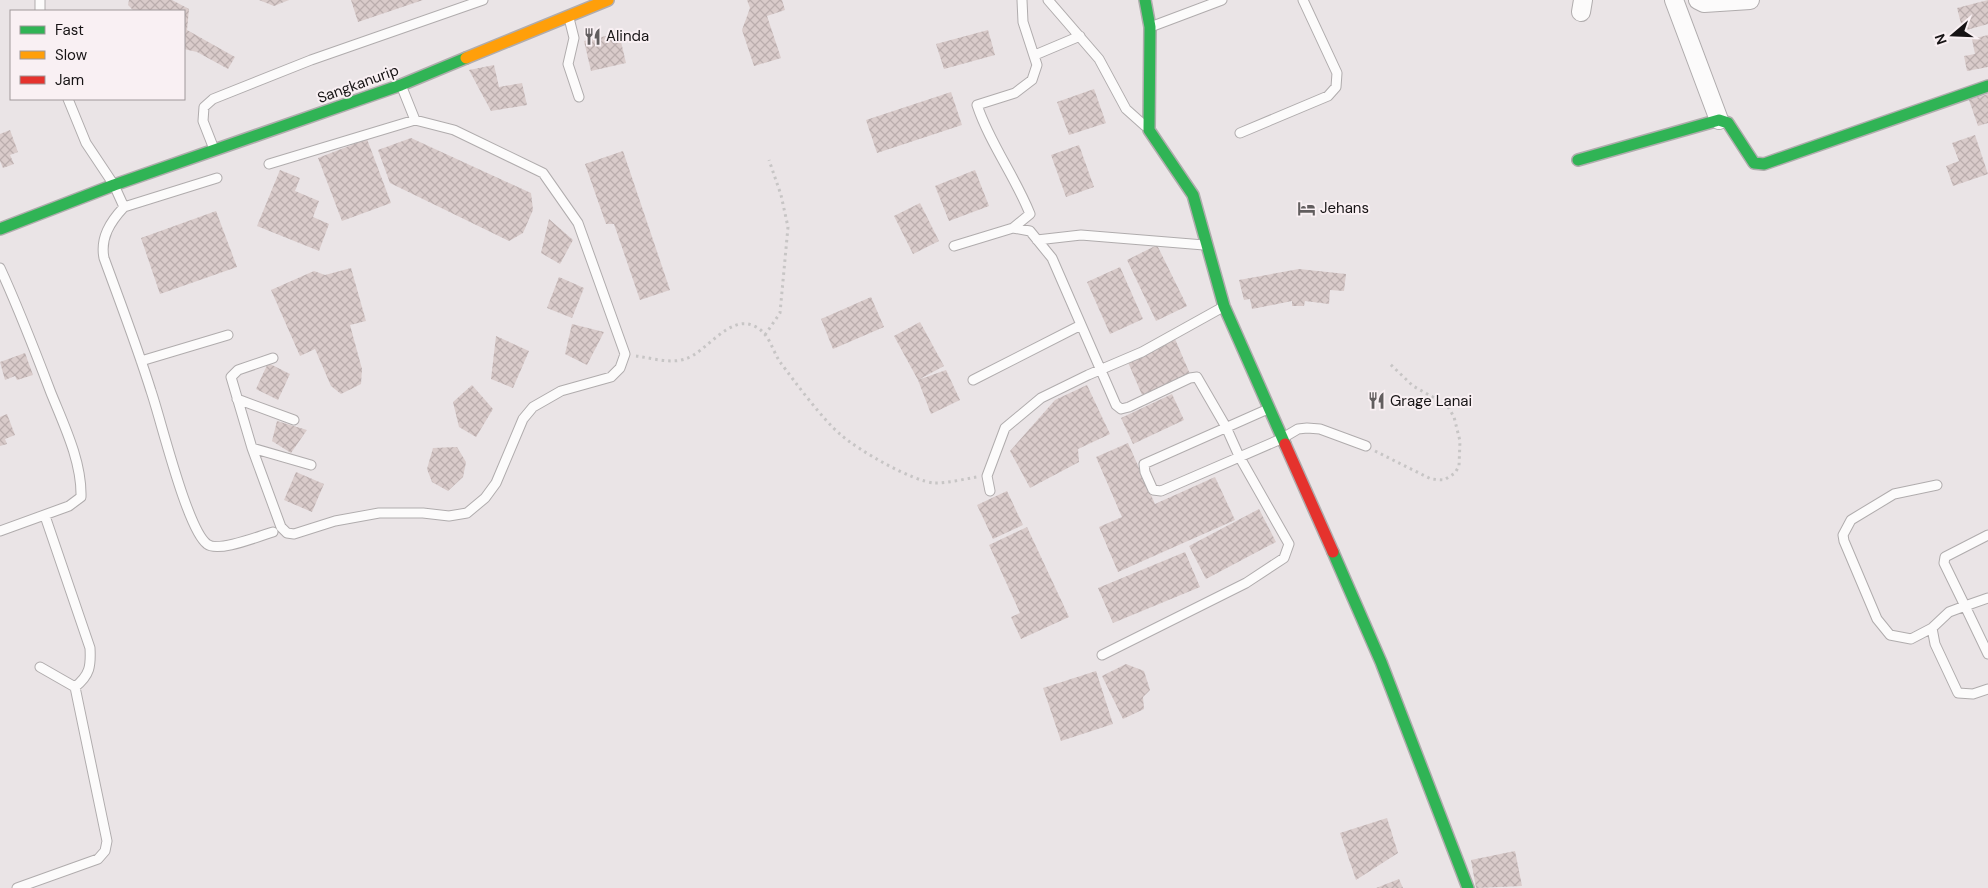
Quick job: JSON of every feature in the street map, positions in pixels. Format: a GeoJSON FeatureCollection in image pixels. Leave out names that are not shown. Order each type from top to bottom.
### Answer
{"type":"FeatureCollection","features":[{"type":"Feature","properties":{"kind":"street","name":"Sangkanurip"},"geometry":{"type":"LineString","coordinates":[[0,229],[114,185],[401,85],[608,0]]}},
{"type":"Feature","properties":{"kind":"street"},"geometry":{"type":"LineString","coordinates":[[1145,0],[1150,27],[1149,130],[1193,195],[1224,306],[1281,439],[1381,662],[1468,888]]}},
{"type":"Feature","properties":{"kind":"street"},"geometry":{"type":"LineString","coordinates":[[1674,0],[1719,120]]}},
{"type":"Feature","properties":{"kind":"street"},"geometry":{"type":"LineString","coordinates":[[1698,0],[1704,3],[1750,0]]}},
{"type":"Feature","properties":{"kind":"street"},"geometry":{"type":"LineString","coordinates":[[1578,160],[1719,120],[1728,123],[1754,163],[1764,164],[1988,86]]}},
{"type":"Feature","properties":{"kind":"lane"},"geometry":{"type":"LineString","coordinates":[[215,151],[203,121],[204,107],[213,99],[311,60],[483,0]]}},
{"type":"Feature","properties":{"kind":"lane"},"geometry":{"type":"LineString","coordinates":[[954,246],[1014,228],[1030,214],[1019,187],[985,130],[977,105],[1015,93],[1032,80],[1038,65],[1023,22],[1022,0]]}},
{"type":"Feature","properties":{"kind":"lane"},"geometry":{"type":"LineString","coordinates":[[1048,0],[1100,59],[1126,109],[1149,130]]}},
{"type":"Feature","properties":{"kind":"lane"},"geometry":{"type":"LineString","coordinates":[[1150,27],[1222,0]]}},
{"type":"Feature","properties":{"kind":"lane"},"geometry":{"type":"LineString","coordinates":[[1240,132],[1328,96],[1336,87],[1338,73],[1303,0]]}},
{"type":"Feature","properties":{"kind":"lane"},"geometry":{"type":"LineString","coordinates":[[568,16],[574,38],[568,64],[579,97]]}},
{"type":"Feature","properties":{"kind":"lane"},"geometry":{"type":"LineString","coordinates":[[1035,55],[1080,36]]}},
{"type":"Feature","properties":{"kind":"lane"},"geometry":{"type":"LineString","coordinates":[[401,85],[415,120]]}},
{"type":"Feature","properties":{"kind":"lane"},"geometry":{"type":"LineString","coordinates":[[68,100],[86,143],[114,185],[124,207]]}},
{"type":"Feature","properties":{"kind":"lane"},"geometry":{"type":"LineString","coordinates":[[269,164],[415,120],[454,130],[543,173],[578,222],[625,354],[620,368],[611,377],[561,391],[533,407],[523,419],[496,483],[485,498],[467,513],[449,516],[423,513],[379,513],[335,521],[294,534],[287,533],[281,527],[252,448],[231,377],[238,370],[273,358]]}},
{"type":"Feature","properties":{"kind":"lane"},"geometry":{"type":"LineString","coordinates":[[217,178],[124,207],[111,223],[102,245],[198,535],[208,546],[220,548],[272,532]]}},
{"type":"Feature","properties":{"kind":"lane"},"geometry":{"type":"LineString","coordinates":[[1014,228],[1030,231],[1052,258],[1116,405],[1121,409],[1190,378],[1197,377],[1289,544],[1284,558],[1246,583],[1102,655]]}},
{"type":"Feature","properties":{"kind":"lane"},"geometry":{"type":"LineString","coordinates":[[1037,240],[1081,235],[1206,245]]}},
{"type":"Feature","properties":{"kind":"lane"},"geometry":{"type":"LineString","coordinates":[[0,268],[17,304],[62,419],[82,481],[82,496],[69,506],[0,531]]}},
{"type":"Feature","properties":{"kind":"lane"},"geometry":{"type":"LineString","coordinates":[[990,491],[987,476],[1005,428],[1041,398],[1172,336],[1224,306]]}},
{"type":"Feature","properties":{"kind":"lane"},"geometry":{"type":"LineString","coordinates":[[973,380],[1081,325]]}},
{"type":"Feature","properties":{"kind":"lane"},"geometry":{"type":"LineString","coordinates":[[141,360],[228,335]]}},
{"type":"Feature","properties":{"kind":"lane"},"geometry":{"type":"LineString","coordinates":[[237,399],[294,420]]}},
{"type":"Feature","properties":{"kind":"lane"},"geometry":{"type":"LineString","coordinates":[[1268,409],[1144,464],[1145,472],[1153,490],[1161,492],[1281,439],[1298,428],[1320,429],[1366,446]]}},
{"type":"Feature","properties":{"kind":"lane"},"geometry":{"type":"LineString","coordinates":[[252,448],[311,466]]}},
{"type":"Feature","properties":{"kind":"lane"},"geometry":{"type":"LineString","coordinates":[[1937,485],[1894,494],[1851,520],[1844,535],[1844,541],[1877,619],[1890,635],[1911,639],[1932,628],[1950,612],[1988,598]]}},
{"type":"Feature","properties":{"kind":"lane"},"geometry":{"type":"LineString","coordinates":[[44,516],[90,648],[91,666],[86,679],[75,687]]}},
{"type":"Feature","properties":{"kind":"lane"},"geometry":{"type":"LineString","coordinates":[[1988,535],[1945,557],[1944,563],[1988,654]]}},
{"type":"Feature","properties":{"kind":"lane"},"geometry":{"type":"LineString","coordinates":[[1932,628],[1935,644],[1958,693],[1973,694],[1988,689]]}},
{"type":"Feature","properties":{"kind":"lane"},"geometry":{"type":"LineString","coordinates":[[17,888],[98,859],[105,851],[107,841],[75,687],[53,672],[40,667]]}},
{"type":"Feature","properties":{"kind":"path"},"geometry":{"type":"LineString","coordinates":[[766,334],[780,313],[788,227],[781,195],[769,160]]}},
{"type":"Feature","properties":{"kind":"path"},"geometry":{"type":"LineString","coordinates":[[625,354],[674,361],[692,356],[729,328],[744,324],[754,326],[766,334],[779,361],[841,435],[896,470],[934,483],[987,476]]}},
{"type":"Feature","properties":{"kind":"path"},"geometry":{"type":"LineString","coordinates":[[1366,446],[1431,479],[1444,480],[1455,473],[1459,466],[1460,441],[1454,417],[1447,405],[1413,386],[1389,363]]}},
{"type":"Feature","properties":{"kind":"building"},"geometry":{"type":"Polygon","coordinates":[[[129,0],[172,0],[189,9],[187,30],[235,57],[228,69],[197,52],[185,49],[185,10],[133,10],[128,5],[129,0]]]}},
{"type":"Feature","properties":{"kind":"building"},"geometry":{"type":"Polygon","coordinates":[[[259,0],[289,0],[274,6],[259,0]]]}},
{"type":"Feature","properties":{"kind":"building"},"geometry":{"type":"Polygon","coordinates":[[[351,0],[423,0],[358,22],[351,0]]]}},
{"type":"Feature","properties":{"kind":"building"},"geometry":{"type":"Polygon","coordinates":[[[747,0],[782,0],[785,10],[767,16],[781,58],[754,66],[742,30],[750,8],[747,0]]]}},
{"type":"Feature","properties":{"kind":"building"},"geometry":{"type":"Polygon","coordinates":[[[1988,0],[1988,24],[1963,31],[1957,8],[1988,0]]]}},
{"type":"Feature","properties":{"kind":"building"},"geometry":{"type":"Polygon","coordinates":[[[988,30],[995,55],[944,69],[936,44],[988,30]]]}},
{"type":"Feature","properties":{"kind":"building"},"geometry":{"type":"Polygon","coordinates":[[[619,33],[626,63],[591,71],[584,41],[619,33]]]}},
{"type":"Feature","properties":{"kind":"building"},"geometry":{"type":"Polygon","coordinates":[[[1988,35],[1988,67],[1967,71],[1964,56],[1975,54],[1972,39],[1988,35]]]}},
{"type":"Feature","properties":{"kind":"building"},"geometry":{"type":"Polygon","coordinates":[[[494,65],[499,87],[522,83],[527,105],[491,111],[469,70],[494,65]]]}},
{"type":"Feature","properties":{"kind":"building"},"geometry":{"type":"Polygon","coordinates":[[[1094,89],[1106,123],[1069,135],[1057,102],[1094,89]]]}},
{"type":"Feature","properties":{"kind":"building"},"geometry":{"type":"Polygon","coordinates":[[[951,92],[962,125],[877,153],[866,120],[951,92]]]}},
{"type":"Feature","properties":{"kind":"building"},"geometry":{"type":"Polygon","coordinates":[[[1988,94],[1988,123],[1978,126],[1969,100],[1988,94]]]}},
{"type":"Feature","properties":{"kind":"building"},"geometry":{"type":"Polygon","coordinates":[[[10,130],[18,152],[10,155],[14,164],[3,168],[0,161],[0,134],[10,130]]]}},
{"type":"Feature","properties":{"kind":"building"},"geometry":{"type":"Polygon","coordinates":[[[1975,135],[1988,174],[1953,186],[1946,166],[1959,161],[1952,143],[1975,135]]]}},
{"type":"Feature","properties":{"kind":"building"},"geometry":{"type":"Polygon","coordinates":[[[411,138],[531,193],[533,210],[523,233],[509,241],[390,183],[378,150],[411,138]]]}},
{"type":"Feature","properties":{"kind":"building"},"geometry":{"type":"Polygon","coordinates":[[[367,139],[391,203],[342,221],[318,158],[367,139]]]}},
{"type":"Feature","properties":{"kind":"building"},"geometry":{"type":"Polygon","coordinates":[[[1079,145],[1094,187],[1066,197],[1051,155],[1079,145]]]}},
{"type":"Feature","properties":{"kind":"building"},"geometry":{"type":"Polygon","coordinates":[[[623,151],[670,290],[640,300],[614,224],[606,224],[585,164],[623,151]]]}},
{"type":"Feature","properties":{"kind":"building"},"geometry":{"type":"Polygon","coordinates":[[[280,170],[300,178],[295,191],[319,201],[313,217],[329,224],[319,251],[257,226],[280,170]]]}},
{"type":"Feature","properties":{"kind":"building"},"geometry":{"type":"Polygon","coordinates":[[[975,170],[989,206],[949,221],[935,186],[975,170]]]}},
{"type":"Feature","properties":{"kind":"building"},"geometry":{"type":"Polygon","coordinates":[[[920,203],[939,241],[913,254],[894,216],[920,203]]]}},
{"type":"Feature","properties":{"kind":"building"},"geometry":{"type":"Polygon","coordinates":[[[216,211],[237,267],[160,294],[141,238],[216,211]]]}},
{"type":"Feature","properties":{"kind":"building"},"geometry":{"type":"Polygon","coordinates":[[[549,219],[573,240],[560,264],[541,253],[549,219]]]}},
{"type":"Feature","properties":{"kind":"building"},"geometry":{"type":"Polygon","coordinates":[[[1157,245],[1187,306],[1156,321],[1127,260],[1157,245]]]}},
{"type":"Feature","properties":{"kind":"building"},"geometry":{"type":"Polygon","coordinates":[[[1120,267],[1143,319],[1110,334],[1087,282],[1120,267]]]}},
{"type":"Feature","properties":{"kind":"building"},"geometry":{"type":"Polygon","coordinates":[[[351,268],[366,321],[350,325],[362,369],[361,384],[341,394],[331,386],[315,349],[300,356],[271,290],[314,271],[325,275],[351,268]]]}},
{"type":"Feature","properties":{"kind":"building"},"geometry":{"type":"Polygon","coordinates":[[[1299,269],[1346,274],[1344,291],[1330,290],[1329,304],[1305,301],[1304,306],[1292,306],[1292,301],[1252,309],[1250,299],[1244,300],[1239,280],[1299,269]]]}},
{"type":"Feature","properties":{"kind":"building"},"geometry":{"type":"Polygon","coordinates":[[[559,277],[584,288],[572,318],[547,308],[559,277]]]}},
{"type":"Feature","properties":{"kind":"building"},"geometry":{"type":"Polygon","coordinates":[[[871,297],[884,327],[833,349],[821,319],[871,297]]]}},
{"type":"Feature","properties":{"kind":"building"},"geometry":{"type":"Polygon","coordinates":[[[920,322],[944,366],[918,380],[894,336],[920,322]]]}},
{"type":"Feature","properties":{"kind":"building"},"geometry":{"type":"Polygon","coordinates":[[[572,324],[604,332],[587,365],[565,354],[572,324]]]}},
{"type":"Feature","properties":{"kind":"building"},"geometry":{"type":"Polygon","coordinates":[[[496,336],[529,351],[513,388],[491,379],[496,336]]]}},
{"type":"Feature","properties":{"kind":"building"},"geometry":{"type":"Polygon","coordinates":[[[1175,339],[1190,374],[1142,395],[1127,360],[1175,339]]]}},
{"type":"Feature","properties":{"kind":"building"},"geometry":{"type":"Polygon","coordinates":[[[25,353],[33,375],[17,380],[15,376],[5,380],[0,362],[25,353]]]}},
{"type":"Feature","properties":{"kind":"building"},"geometry":{"type":"Polygon","coordinates":[[[268,363],[290,374],[278,400],[256,389],[268,363]]]}},
{"type":"Feature","properties":{"kind":"building"},"geometry":{"type":"Polygon","coordinates":[[[946,370],[960,400],[931,414],[918,380],[946,370]]]}},
{"type":"Feature","properties":{"kind":"building"},"geometry":{"type":"Polygon","coordinates":[[[472,385],[493,409],[476,437],[459,427],[453,402],[472,385]]]}},
{"type":"Feature","properties":{"kind":"building"},"geometry":{"type":"Polygon","coordinates":[[[1087,385],[1110,434],[1078,449],[1079,462],[1030,488],[1010,451],[1055,400],[1087,385]]]}},
{"type":"Feature","properties":{"kind":"building"},"geometry":{"type":"Polygon","coordinates":[[[1172,394],[1184,420],[1133,444],[1121,418],[1172,394]]]}},
{"type":"Feature","properties":{"kind":"building"},"geometry":{"type":"Polygon","coordinates":[[[7,414],[15,435],[5,439],[7,444],[0,446],[0,417],[7,414]]]}},
{"type":"Feature","properties":{"kind":"building"},"geometry":{"type":"Polygon","coordinates":[[[277,421],[307,430],[291,453],[272,441],[277,421]]]}},
{"type":"Feature","properties":{"kind":"building"},"geometry":{"type":"Polygon","coordinates":[[[1128,443],[1155,504],[1215,477],[1235,520],[1118,572],[1099,527],[1122,517],[1096,457],[1128,443]]]}},
{"type":"Feature","properties":{"kind":"building"},"geometry":{"type":"Polygon","coordinates":[[[457,447],[466,462],[463,477],[448,491],[432,482],[427,469],[433,448],[457,447]]]}},
{"type":"Feature","properties":{"kind":"building"},"geometry":{"type":"Polygon","coordinates":[[[296,472],[324,484],[312,512],[284,500],[296,472]]]}},
{"type":"Feature","properties":{"kind":"building"},"geometry":{"type":"Polygon","coordinates":[[[1007,491],[1023,525],[993,539],[977,505],[1007,491]]]}},
{"type":"Feature","properties":{"kind":"building"},"geometry":{"type":"Polygon","coordinates":[[[1259,509],[1276,542],[1206,579],[1189,546],[1259,509]]]}},
{"type":"Feature","properties":{"kind":"building"},"geometry":{"type":"Polygon","coordinates":[[[1027,527],[1069,617],[1021,639],[1011,617],[1020,613],[989,545],[1027,527]]]}},
{"type":"Feature","properties":{"kind":"building"},"geometry":{"type":"Polygon","coordinates":[[[1185,552],[1200,587],[1113,623],[1098,588],[1185,552]]]}},
{"type":"Feature","properties":{"kind":"building"},"geometry":{"type":"Polygon","coordinates":[[[1126,664],[1144,671],[1150,690],[1143,697],[1144,709],[1123,719],[1102,676],[1126,664]]]}},
{"type":"Feature","properties":{"kind":"building"},"geometry":{"type":"Polygon","coordinates":[[[1096,671],[1113,724],[1061,741],[1043,688],[1096,671]]]}},
{"type":"Feature","properties":{"kind":"building"},"geometry":{"type":"Polygon","coordinates":[[[1387,818],[1398,853],[1356,880],[1340,833],[1387,818]]]}},
{"type":"Feature","properties":{"kind":"building"},"geometry":{"type":"Polygon","coordinates":[[[1515,851],[1522,886],[1476,888],[1471,860],[1515,851]]]}},
{"type":"Feature","properties":{"kind":"building"},"geometry":{"type":"Polygon","coordinates":[[[1399,879],[1403,888],[1376,888],[1399,879]]]}},
{"type":"Feature","properties":{"kind":"traffic: fast"},"geometry":{"type":"LineString","coordinates":[[1145,0],[1150,27],[1149,130],[1193,195],[1224,306],[1285,444]]}},
{"type":"Feature","properties":{"kind":"traffic: fast"},"geometry":{"type":"LineString","coordinates":[[0,229],[114,185],[401,85],[466,58]]}},
{"type":"Feature","properties":{"kind":"traffic: fast"},"geometry":{"type":"LineString","coordinates":[[1578,160],[1719,120],[1728,123],[1754,163],[1764,164],[1988,86]]}},
{"type":"Feature","properties":{"kind":"traffic: fast"},"geometry":{"type":"LineString","coordinates":[[1333,552],[1381,662],[1468,888]]}},
{"type":"Feature","properties":{"kind":"traffic: slow"},"geometry":{"type":"LineString","coordinates":[[466,58],[608,0]]}},
{"type":"Feature","properties":{"kind":"traffic: jam"},"geometry":{"type":"LineString","coordinates":[[1285,444],[1333,552]]}},
{"type":"Feature","properties":{"kind":"place","name":"Alinda"},"geometry":{"type":"Point","coordinates":[592,36]}},
{"type":"Feature","properties":{"kind":"place","name":"Jehans"},"geometry":{"type":"Point","coordinates":[1306,208]}},
{"type":"Feature","properties":{"kind":"place","name":"Grage Lanai"},"geometry":{"type":"Point","coordinates":[1376,401]}}]}
